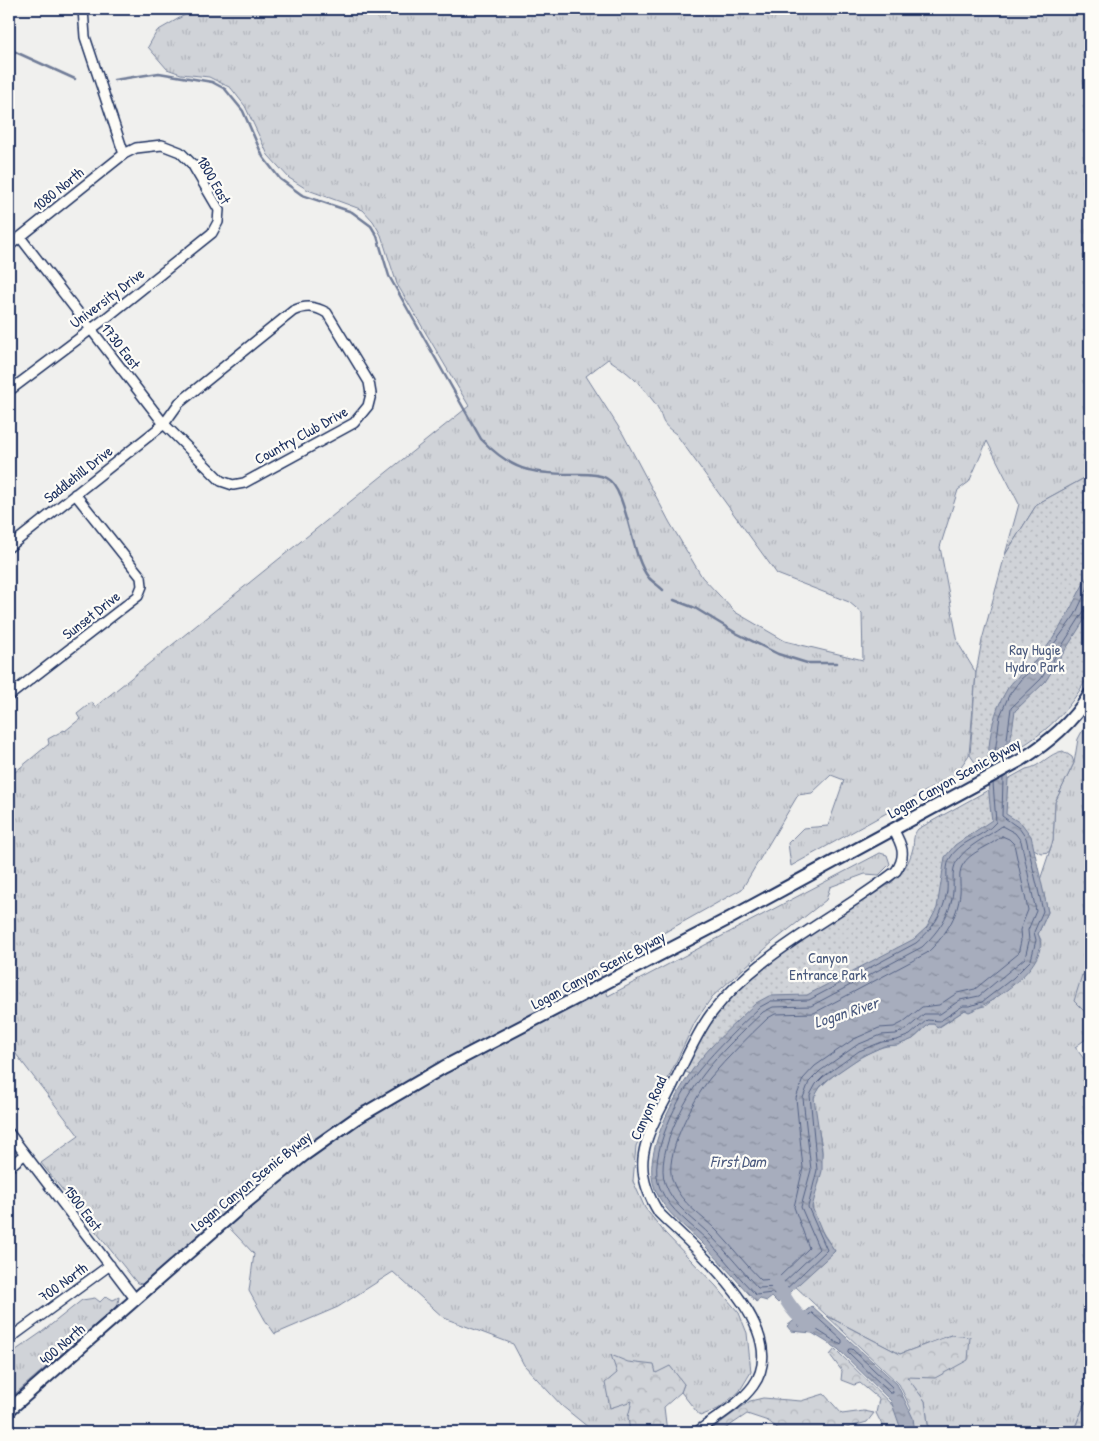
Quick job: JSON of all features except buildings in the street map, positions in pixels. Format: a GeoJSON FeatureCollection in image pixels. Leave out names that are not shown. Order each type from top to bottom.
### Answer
{"type":"FeatureCollection","features":[{"type":"Feature","properties":{"kind":"main road","name":"Logan Canyon Scenic Byway"},"geometry":{"type":"LineString","coordinates":[[136,1300],[243,1205],[304,1154],[355,1119],[444,1067],[730,918],[1020,760],[1048,743],[1069,723],[1090,694]]}},
{"type":"Feature","properties":{"kind":"main road","name":"400 North"},"geometry":{"type":"LineString","coordinates":[[9,1410],[136,1300]]}},
{"type":"Feature","properties":{"kind":"street"},"geometry":{"type":"LineString","coordinates":[[83,9],[85,37],[124,154]]}},
{"type":"Feature","properties":{"kind":"street","name":"1800 East"},"geometry":{"type":"LineString","coordinates":[[124,154],[136,148],[162,145],[180,152],[192,164],[219,210],[218,222]]}},
{"type":"Feature","properties":{"kind":"street","name":"1080 North"},"geometry":{"type":"LineString","coordinates":[[9,246],[124,154]]}},
{"type":"Feature","properties":{"kind":"street","name":"University Drive"},"geometry":{"type":"LineString","coordinates":[[9,391],[90,328],[106,318],[212,232],[218,222]]}},
{"type":"Feature","properties":{"kind":"street","name":"1730 East"},"geometry":{"type":"LineString","coordinates":[[20,237],[164,424]]}},
{"type":"Feature","properties":{"kind":"street","name":"Country Club Drive"},"geometry":{"type":"LineString","coordinates":[[304,306],[318,308],[327,313],[369,382],[371,394],[368,406],[354,423],[244,483],[233,485],[221,482],[164,424],[179,403],[293,311],[304,306]]}},
{"type":"Feature","properties":{"kind":"street","name":"Saddlehill Drive"},"geometry":{"type":"LineString","coordinates":[[9,547],[164,424]]}},
{"type":"Feature","properties":{"kind":"street","name":"Sunset Drive"},"geometry":{"type":"LineString","coordinates":[[9,696],[138,596],[142,586],[141,577],[75,494]]}},
{"type":"Feature","properties":{"kind":"street","name":"Canyon Road"},"geometry":{"type":"LineString","coordinates":[[697,1432],[738,1403],[753,1386],[761,1372],[762,1346],[753,1319],[735,1290],[659,1213],[650,1198],[643,1180],[644,1144],[657,1115],[710,1015],[730,991],[770,958],[896,870],[903,857],[903,849],[893,829]]}},
{"type":"Feature","properties":{"kind":"street","name":"1500 East"},"geometry":{"type":"LineString","coordinates":[[9,1133],[136,1300]]}},
{"type":"Feature","properties":{"kind":"street"},"geometry":{"type":"LineString","coordinates":[[9,1167],[25,1154]]}},
{"type":"Feature","properties":{"kind":"street","name":"700 North"},"geometry":{"type":"LineString","coordinates":[[9,1339],[110,1265]]}},
{"type":"Feature","properties":{"kind":"green space"},"geometry":{"type":"Polygon","coordinates":[[[195,9],[1090,9],[1090,475],[1037,504],[1005,555],[1019,504],[987,441],[969,482],[958,490],[940,547],[958,643],[976,673],[969,755],[955,775],[791,866],[788,843],[803,828],[828,826],[844,780],[831,775],[812,793],[798,795],[742,889],[642,945],[600,973],[608,996],[880,853],[887,855],[890,864],[879,875],[865,874],[830,887],[826,900],[774,941],[712,997],[695,1022],[636,1146],[633,1181],[645,1208],[665,1233],[739,1313],[747,1333],[751,1372],[739,1392],[718,1409],[700,1416],[681,1392],[684,1384],[655,1373],[653,1365],[639,1389],[633,1405],[630,1432],[594,1432],[562,1406],[524,1365],[513,1344],[444,1318],[393,1272],[338,1307],[275,1334],[249,1291],[254,1254],[221,1219],[142,1284],[137,1283],[41,1163],[79,1136],[9,1045],[9,777],[49,744],[48,739],[65,731],[80,719],[77,714],[92,702],[95,707],[469,406],[397,284],[381,235],[373,221],[363,210],[308,190],[289,178],[268,155],[245,106],[231,88],[209,77],[181,74],[167,69],[148,47],[157,31],[195,9]],[[608,359],[586,376],[623,434],[670,523],[702,577],[735,612],[785,641],[863,660],[862,613],[849,602],[777,574],[676,434],[663,422],[658,407],[628,373],[608,359]]]}},
{"type":"Feature","properties":{"kind":"green space","name":"Ray Hugie Hydro Park"},"geometry":{"type":"Polygon","coordinates":[[[1090,475],[1090,673],[1068,707],[1044,731],[980,770],[970,755],[976,673],[982,640],[1005,555],[1037,504],[1090,475]]]}},
{"type":"Feature","properties":{"kind":"green space"},"geometry":{"type":"Polygon","coordinates":[[[1090,716],[1090,978],[1082,975],[1085,1012],[1090,1013],[1090,1036],[1075,1047],[1090,1067],[1090,1402],[1085,1403],[1076,1425],[1063,1432],[929,1432],[925,1401],[906,1377],[951,1335],[900,1354],[827,1316],[795,1286],[835,1251],[818,1224],[812,1207],[822,1154],[821,1140],[814,1112],[814,1098],[817,1091],[833,1076],[866,1054],[883,1047],[908,1041],[929,1024],[934,1024],[938,1028],[965,1010],[985,1006],[1016,982],[1038,948],[1041,940],[1038,934],[1048,912],[1040,880],[1053,841],[1055,802],[1074,763],[1078,739],[1090,716]]]}},
{"type":"Feature","properties":{"kind":"green space","name":"Canyon Entrance Park"},"geometry":{"type":"Polygon","coordinates":[[[1063,751],[1072,757],[1074,763],[1055,802],[1053,841],[1049,852],[1041,853],[1030,847],[934,931],[694,1076],[684,1071],[719,1011],[755,975],[800,942],[895,879],[910,859],[914,836],[918,829],[1026,769],[1036,766],[1053,754],[1063,751]]]}},
{"type":"Feature","properties":{"kind":"green space"},"geometry":{"type":"Polygon","coordinates":[[[1082,975],[1090,978],[1090,1013],[1085,1012],[1074,1001],[1082,975]]]}},
{"type":"Feature","properties":{"kind":"green space"},"geometry":{"type":"Polygon","coordinates":[[[106,1296],[113,1300],[119,1297],[118,1304],[9,1399],[9,1355],[82,1300],[95,1298],[100,1302],[106,1296]]]}},
{"type":"Feature","properties":{"kind":"green space"},"geometry":{"type":"Polygon","coordinates":[[[827,1316],[900,1354],[951,1335],[970,1337],[968,1360],[935,1378],[907,1377],[925,1401],[929,1432],[883,1432],[884,1429],[876,1413],[879,1399],[860,1383],[854,1385],[841,1380],[842,1371],[830,1355],[835,1349],[903,1416],[911,1409],[899,1384],[827,1316]]]}},
{"type":"Feature","properties":{"kind":"green space"},"geometry":{"type":"Polygon","coordinates":[[[611,1355],[628,1362],[654,1365],[656,1373],[670,1366],[684,1384],[681,1392],[664,1407],[667,1432],[630,1432],[628,1417],[632,1401],[610,1408],[605,1383],[617,1373],[611,1355]]]}},
{"type":"Feature","properties":{"kind":"green space"},"geometry":{"type":"Polygon","coordinates":[[[824,1394],[842,1414],[864,1411],[874,1413],[867,1422],[843,1429],[780,1430],[768,1421],[747,1414],[722,1431],[712,1429],[750,1401],[763,1398],[801,1401],[824,1394]]]}},
{"type":"Feature","properties":{"kind":"green space"},"geometry":{"type":"Polygon","coordinates":[[[1090,1402],[1090,1432],[1063,1432],[1076,1425],[1085,1403],[1090,1402]]]}},
{"type":"Feature","properties":{"kind":"water","name":"First Dam"},"geometry":{"type":"Polygon","coordinates":[[[1090,572],[1090,611],[1045,682],[1015,711],[1010,744],[1006,814],[1022,824],[1031,836],[1048,912],[1038,934],[1040,945],[1037,957],[1018,980],[992,1000],[969,1012],[965,1010],[937,1028],[934,1024],[929,1024],[913,1039],[898,1045],[884,1046],[862,1056],[820,1087],[814,1098],[822,1152],[822,1171],[812,1207],[824,1236],[835,1251],[778,1303],[772,1297],[767,1301],[760,1299],[756,1302],[712,1253],[670,1213],[659,1198],[652,1175],[652,1160],[656,1143],[669,1110],[685,1081],[707,1051],[756,1003],[769,996],[807,995],[914,939],[927,927],[937,908],[945,857],[955,845],[992,820],[988,755],[993,722],[998,707],[1011,683],[1036,660],[1052,640],[1090,572]]]}},
{"type":"Feature","properties":{"kind":"water"},"geometry":{"type":"Polygon","coordinates":[[[812,1306],[897,1384],[913,1418],[915,1432],[902,1432],[891,1401],[838,1349],[812,1333],[791,1331],[787,1326],[812,1306]]]}},
{"type":"Feature","properties":{"kind":"waterway"},"geometry":{"type":"LineString","coordinates":[[9,49],[75,79]]}},
{"type":"Feature","properties":{"kind":"waterway"},"geometry":{"type":"LineString","coordinates":[[114,80],[159,73],[212,82],[225,89],[243,111],[263,157],[280,179],[302,195],[352,212],[371,226],[377,236],[389,276],[481,439],[502,458],[522,468],[545,473],[590,474],[606,478],[619,495],[637,555],[643,568],[649,578],[663,590]]}},
{"type":"Feature","properties":{"kind":"waterway"},"geometry":{"type":"LineString","coordinates":[[674,600],[695,608],[736,633],[778,654],[807,663],[837,663]]}},
{"type":"Feature","properties":{"kind":"waterway","name":"Logan River"},"geometry":{"type":"LineString","coordinates":[[776,1282],[800,1318],[812,1326]]}}]}
